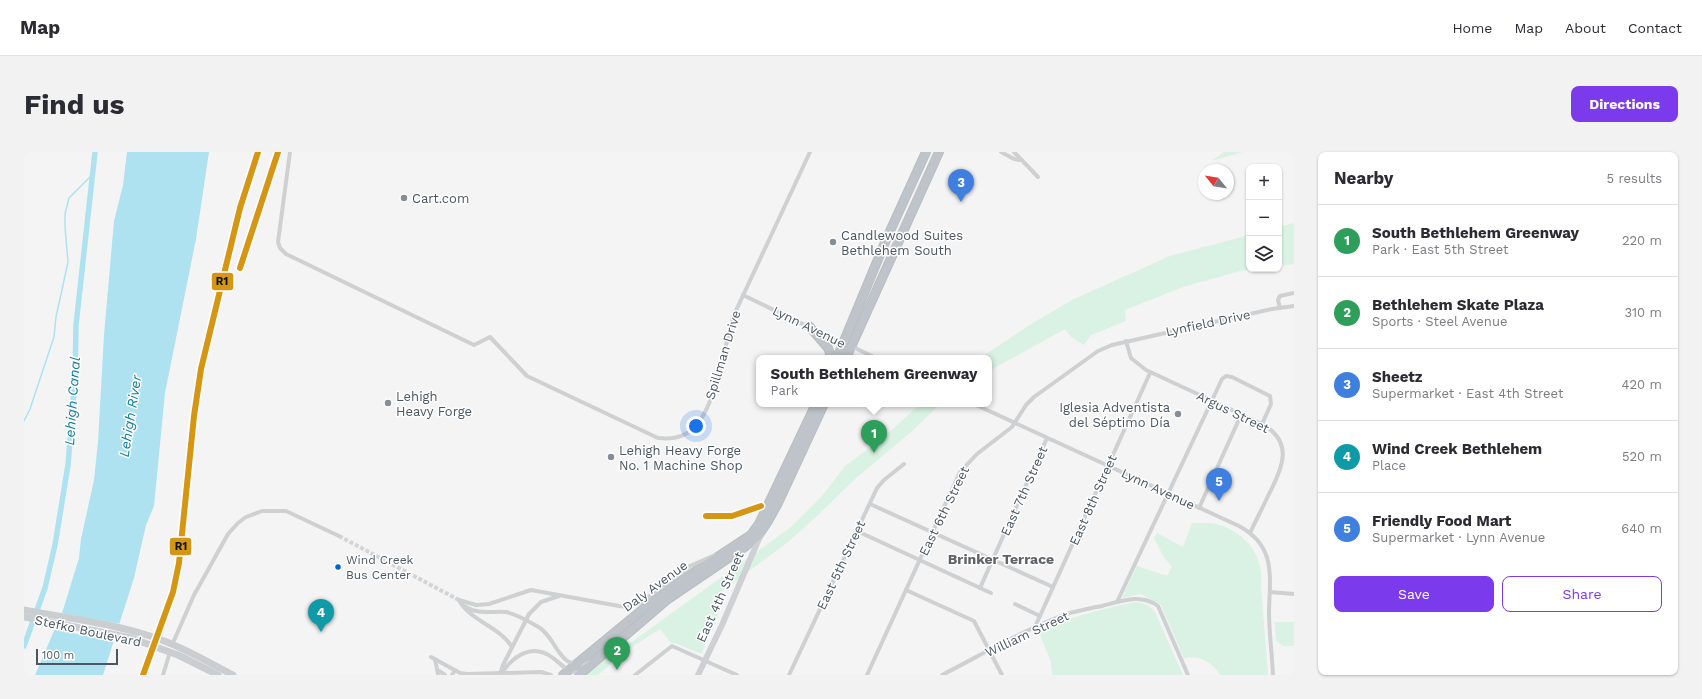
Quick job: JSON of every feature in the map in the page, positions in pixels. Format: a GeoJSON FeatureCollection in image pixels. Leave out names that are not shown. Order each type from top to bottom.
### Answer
{"type":"FeatureCollection","features":[{"type":"Feature","properties":{"kind":"highway"},"geometry":{"type":"LineString","coordinates":[[846,355],[848,345],[886,240],[926,152]]}},
{"type":"Feature","properties":{"kind":"highway"},"geometry":{"type":"LineString","coordinates":[[840,355],[848,345],[939,152]]}},
{"type":"Feature","properties":{"kind":"highway"},"geometry":{"type":"LineString","coordinates":[[809,326],[828,348],[831,355]]}},
{"type":"Feature","properties":{"kind":"highway"},"geometry":{"type":"LineString","coordinates":[[762,519],[815,407]]}},
{"type":"Feature","properties":{"kind":"highway","name":"East 4th Street"},"geometry":{"type":"LineString","coordinates":[[764,528],[778,503],[823,407]]}},
{"type":"Feature","properties":{"kind":"highway","name":"Daly Avenue"},"geometry":{"type":"LineString","coordinates":[[565,673],[648,605],[681,581],[751,535],[762,519]]}},
{"type":"Feature","properties":{"kind":"highway","name":"Daly Avenue"},"geometry":{"type":"LineString","coordinates":[[580,674],[652,611],[684,586],[751,542],[764,528]]}},
{"type":"Feature","properties":{"kind":"main road"},"geometry":{"type":"LineString","coordinates":[[762,519],[764,528]]}},
{"type":"Feature","properties":{"kind":"main road","name":"East 4th Street"},"geometry":{"type":"LineString","coordinates":[[698,675],[739,587],[764,528]]}},
{"type":"Feature","properties":{"kind":"main road","name":"Stefko Boulevard"},"geometry":{"type":"LineString","coordinates":[[24,610],[120,628],[151,636],[182,649],[233,675]]}},
{"type":"Feature","properties":{"kind":"main road","name":"Stefko Boulevard"},"geometry":{"type":"LineString","coordinates":[[24,617],[102,631],[137,640],[173,652],[218,675]]}},
{"type":"Feature","properties":{"kind":"street","name":"Spillman Drive"},"geometry":{"type":"LineString","coordinates":[[290,152],[278,242],[286,254],[474,345],[490,337],[527,376],[658,438],[671,439],[692,431],[698,424],[711,400],[734,317],[810,152]]}},
{"type":"Feature","properties":{"kind":"street"},"geometry":{"type":"LineString","coordinates":[[1001,152],[1019,160]]}},
{"type":"Feature","properties":{"kind":"street"},"geometry":{"type":"LineString","coordinates":[[1014,152],[1019,160],[1038,177]]}},
{"type":"Feature","properties":{"kind":"street"},"geometry":{"type":"LineString","coordinates":[[1280,308],[1278,300],[1280,296],[1294,293]]}},
{"type":"Feature","properties":{"kind":"street","name":"Lynn Avenue"},"geometry":{"type":"LineString","coordinates":[[743,295],[870,355]]}},
{"type":"Feature","properties":{"kind":"street","name":"Lynfield Drive"},"geometry":{"type":"LineString","coordinates":[[1124,342],[1294,306]]}},
{"type":"Feature","properties":{"kind":"street","name":"Argus Street"},"geometry":{"type":"LineString","coordinates":[[1124,342],[1132,359],[1150,373],[1262,424],[1271,430],[1280,441],[1284,450],[1282,469],[1250,533]]}},
{"type":"Feature","properties":{"kind":"street","name":"East 6th Street"},"geometry":{"type":"LineString","coordinates":[[867,675],[932,533],[958,478],[967,463],[1015,423],[1024,408],[1034,397],[1098,351],[1124,342]]}},
{"type":"Feature","properties":{"kind":"street","name":"East 8th Street"},"geometry":{"type":"LineString","coordinates":[[1035,627],[1150,373]]}},
{"type":"Feature","properties":{"kind":"street"},"geometry":{"type":"LineString","coordinates":[[1117,602],[1210,401],[1222,379],[1228,376],[1234,378],[1270,396],[1272,404],[1262,424]]}},
{"type":"Feature","properties":{"kind":"street","name":"Lynn Avenue"},"geometry":{"type":"LineString","coordinates":[[980,407],[1168,493],[1250,533],[1262,546],[1268,558],[1270,592],[1269,611],[1273,675]]}},
{"type":"Feature","properties":{"kind":"street"},"geometry":{"type":"LineString","coordinates":[[1199,508],[1241,415]]}},
{"type":"Feature","properties":{"kind":"street","name":"East 7th Street"},"geometry":{"type":"LineString","coordinates":[[980,588],[1047,438]]}},
{"type":"Feature","properties":{"kind":"street","name":"East 5th Street"},"geometry":{"type":"LineString","coordinates":[[789,675],[870,504],[882,482],[904,464]]}},
{"type":"Feature","properties":{"kind":"street"},"geometry":{"type":"LineString","coordinates":[[870,504],[1053,587]]}},
{"type":"Feature","properties":{"kind":"street"},"geometry":{"type":"LineString","coordinates":[[163,675],[167,660],[194,595],[228,534],[238,524],[256,512],[277,510],[291,513],[339,536]]}},
{"type":"Feature","properties":{"kind":"street"},"geometry":{"type":"LineString","coordinates":[[857,531],[991,593]]}},
{"type":"Feature","properties":{"kind":"street"},"geometry":{"type":"LineString","coordinates":[[461,601],[476,605],[489,604],[530,590],[619,606],[637,605],[690,566],[732,548]]}},
{"type":"Feature","properties":{"kind":"street"},"geometry":{"type":"LineString","coordinates":[[906,590],[974,621],[1002,675]]}},
{"type":"Feature","properties":{"kind":"street"},"geometry":{"type":"LineString","coordinates":[[1270,592],[1294,594]]}},
{"type":"Feature","properties":{"kind":"street"},"geometry":{"type":"LineString","coordinates":[[501,674],[503,665],[512,647],[529,614],[536,605],[548,598],[567,597]]}},
{"type":"Feature","properties":{"kind":"street","name":"William Street"},"geometry":{"type":"LineString","coordinates":[[942,675],[1035,627],[1068,614],[1117,602],[1133,599],[1144,599],[1158,606],[1188,675]]}},
{"type":"Feature","properties":{"kind":"street"},"geometry":{"type":"LineString","coordinates":[[461,601],[479,612],[508,612],[543,630],[560,655],[568,662],[584,664],[595,660]]}},
{"type":"Feature","properties":{"kind":"street"},"geometry":{"type":"LineString","coordinates":[[461,601],[466,610],[503,636],[512,647]]}},
{"type":"Feature","properties":{"kind":"street"},"geometry":{"type":"LineString","coordinates":[[1015,604],[1040,616]]}},
{"type":"Feature","properties":{"kind":"street"},"geometry":{"type":"LineString","coordinates":[[635,675],[672,646],[737,675]]}},
{"type":"Feature","properties":{"kind":"street"},"geometry":{"type":"LineString","coordinates":[[501,674],[514,658],[524,652],[533,651],[548,655],[565,673],[580,674]]}},
{"type":"Feature","properties":{"kind":"street"},"geometry":{"type":"LineString","coordinates":[[445,675],[439,672],[433,658],[455,670],[467,674],[541,672],[551,675]]}},
{"type":"Feature","properties":{"kind":"street"},"geometry":{"type":"LineString","coordinates":[[439,672],[443,664]]}},
{"type":"Feature","properties":{"kind":"street"},"geometry":{"type":"LineString","coordinates":[[452,675],[455,670]]}},
{"type":"Feature","properties":{"kind":"green space"},"geometry":{"type":"Polygon","coordinates":[[[1224,152],[1243,152],[1211,161],[1224,152]]]}},
{"type":"Feature","properties":{"kind":"green space"},"geometry":{"type":"Polygon","coordinates":[[[1294,223],[1294,264],[1282,266],[1282,226],[1294,223]]]}},
{"type":"Feature","properties":{"kind":"green space"},"geometry":{"type":"Polygon","coordinates":[[[1246,236],[1246,270],[1183,287],[1125,310],[1126,321],[1091,335],[1084,345],[1071,337],[1065,329],[992,369],[992,355],[984,355],[1031,324],[1074,299],[1170,256],[1246,236]]]}},
{"type":"Feature","properties":{"kind":"green space"},"geometry":{"type":"Polygon","coordinates":[[[917,407],[937,407],[911,432],[855,479],[788,542],[713,598],[718,610],[717,619],[701,654],[675,643],[671,643],[660,629],[626,651],[598,675],[586,675],[612,652],[618,652],[791,527],[822,496],[845,466],[883,438],[917,407]]]}},
{"type":"Feature","properties":{"kind":"green space"},"geometry":{"type":"Polygon","coordinates":[[[1192,523],[1215,524],[1232,530],[1247,542],[1257,558],[1262,576],[1261,586],[1268,675],[1220,675],[1213,666],[1205,660],[1190,657],[1184,658],[1161,605],[1141,594],[1122,598],[1137,566],[1167,576],[1172,567],[1163,556],[1154,538],[1157,533],[1183,547],[1192,523]]]}},
{"type":"Feature","properties":{"kind":"green space"},"geometry":{"type":"Polygon","coordinates":[[[1136,602],[1148,605],[1155,612],[1183,675],[1052,675],[1051,662],[1038,630],[1062,621],[1111,607],[1136,602]]]}},
{"type":"Feature","properties":{"kind":"green space"},"geometry":{"type":"Polygon","coordinates":[[[1275,622],[1294,622],[1294,646],[1283,646],[1276,641],[1275,622]]]}},
{"type":"Feature","properties":{"kind":"water","name":"Lehigh River"},"geometry":{"type":"Polygon","coordinates":[[[127,152],[209,152],[196,239],[165,393],[154,506],[146,525],[134,578],[103,675],[35,675],[63,610],[79,558],[81,539],[94,480],[114,221],[123,185],[127,152]]]}},
{"type":"Feature","properties":{"kind":"pier"},"geometry":{"type":"Polygon","coordinates":[[[60,613],[121,624],[116,642],[53,629],[60,613]]]}},
{"type":"Feature","properties":{"kind":"waterway","name":"Lehigh Canal"},"geometry":{"type":"LineString","coordinates":[[24,646],[45,588],[55,545],[68,465],[75,379],[76,325],[95,152]]}},
{"type":"Feature","properties":{"kind":"waterway"},"geometry":{"type":"LineString","coordinates":[[24,421],[30,409],[54,337],[56,317],[68,262],[65,214],[69,198],[94,173]]}},
{"type":"Feature","properties":{"kind":"tunnel"},"geometry":{"type":"LineString","coordinates":[[339,536],[459,600]]}},
{"type":"Feature","properties":{"kind":"transit line","name":"R1"},"geometry":{"type":"LineString","coordinates":[[143,675],[173,592],[179,563],[194,416],[201,369],[240,208],[258,152]]}},
{"type":"Feature","properties":{"kind":"transit line","name":"R1"},"geometry":{"type":"LineString","coordinates":[[240,268],[278,152]]}},
{"type":"Feature","properties":{"kind":"transit line","name":"R1"},"geometry":{"type":"LineString","coordinates":[[706,516],[732,516],[761,506]]}},
{"type":"Feature","properties":{"kind":"place","name":"Cart.com"},"geometry":{"type":"Point","coordinates":[404,198]}},
{"type":"Feature","properties":{"kind":"place","name":"Sheetz"},"geometry":{"type":"Point","coordinates":[961,202]}},
{"type":"Feature","properties":{"kind":"place","name":"Candlewood Suites Bethlehem South"},"geometry":{"type":"Point","coordinates":[833,242]}},
{"type":"Feature","properties":{"kind":"place","name":"Lehigh Heavy Forge"},"geometry":{"type":"Point","coordinates":[388,403]}},
{"type":"Feature","properties":{"kind":"place","name":"Iglesia Adventista del Séptimo Día"},"geometry":{"type":"Point","coordinates":[1178,414]}},
{"type":"Feature","properties":{"kind":"place","name":"South Bethlehem Greenway"},"geometry":{"type":"Point","coordinates":[874,453]}},
{"type":"Feature","properties":{"kind":"place","name":"Lehigh Heavy Forge No. 1 Machine Shop"},"geometry":{"type":"Point","coordinates":[611,457]}},
{"type":"Feature","properties":{"kind":"place","name":"Friendly Food Mart"},"geometry":{"type":"Point","coordinates":[1219,501]}},
{"type":"Feature","properties":{"kind":"place","name":"Wind Creek Bus Center"},"geometry":{"type":"Point","coordinates":[338,567]}},
{"type":"Feature","properties":{"kind":"place","name":"Wind Creek Bethlehem"},"geometry":{"type":"Point","coordinates":[321,632]}},
{"type":"Feature","properties":{"kind":"place","name":"Bethlehem Skate Plaza"},"geometry":{"type":"Point","coordinates":[617,670]}},
{"type":"Feature","properties":{"kind":"district","name":"Brinker Terrace"},"geometry":{"type":"Point","coordinates":[1001,559]}}]}
